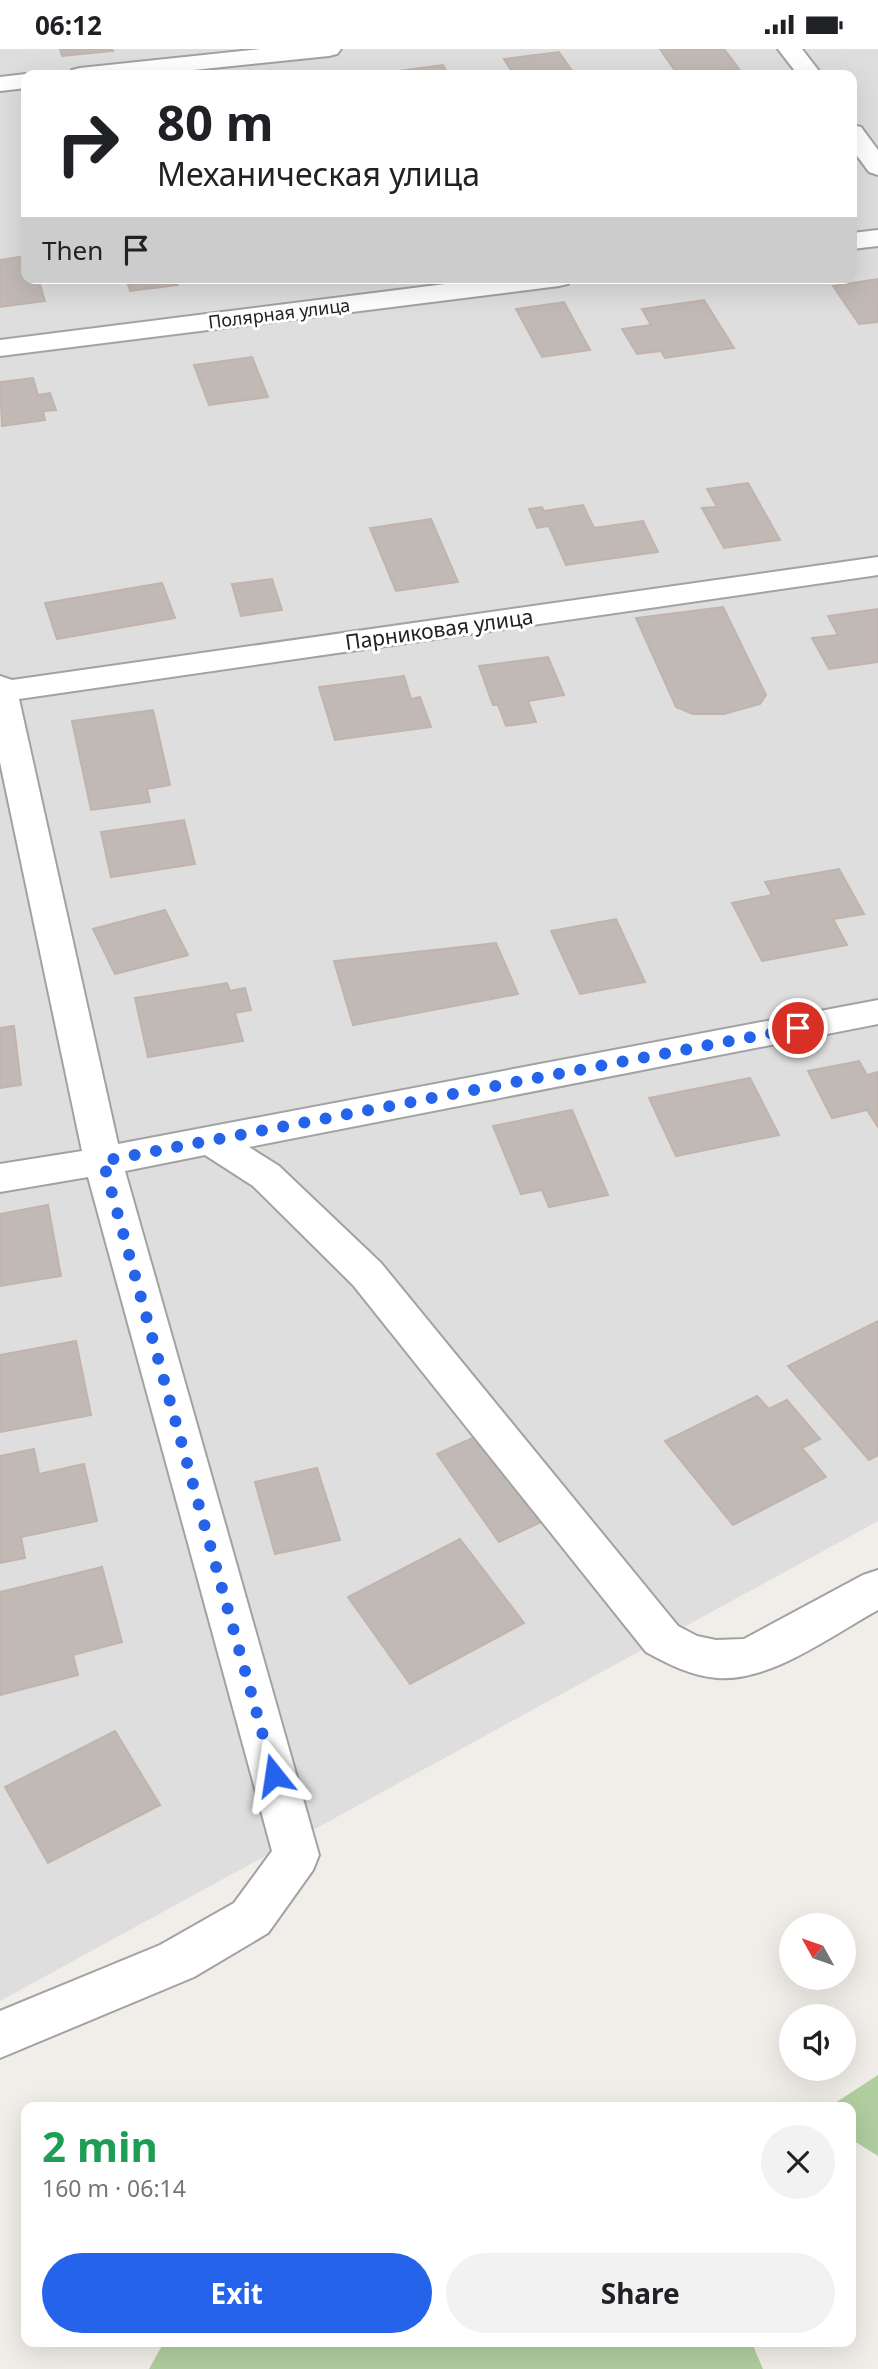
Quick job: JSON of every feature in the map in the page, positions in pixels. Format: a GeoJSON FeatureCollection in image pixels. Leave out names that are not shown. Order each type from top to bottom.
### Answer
{"type":"FeatureCollection","features":[{"type":"Feature","properties":{"kind":"street"},"geometry":{"type":"LineString","coordinates":[[128,70],[329,49]]}},
{"type":"Feature","properties":{"kind":"street"},"geometry":{"type":"LineString","coordinates":[[790,49],[806,70]]}},
{"type":"Feature","properties":{"kind":"street"},"geometry":{"type":"LineString","coordinates":[[0,84],[21,82]]}},
{"type":"Feature","properties":{"kind":"street"},"geometry":{"type":"LineString","coordinates":[[857,139],[878,167]]}},
{"type":"Feature","properties":{"kind":"street"},"geometry":{"type":"LineString","coordinates":[[857,240],[878,238]]}},
{"type":"Feature","properties":{"kind":"street","name":"Полярная улица"},"geometry":{"type":"LineString","coordinates":[[0,348],[511,284]]}},
{"type":"Feature","properties":{"kind":"street","name":"Парниковая улица"},"geometry":{"type":"LineString","coordinates":[[0,690],[878,566]]}},
{"type":"Feature","properties":{"kind":"street"},"geometry":{"type":"LineString","coordinates":[[0,690],[103,1161],[296,1855],[251,1918],[177,1961],[0,2035]]}},
{"type":"Feature","properties":{"kind":"street"},"geometry":{"type":"LineString","coordinates":[[0,1178],[211,1141],[878,1012]]}},
{"type":"Feature","properties":{"kind":"street"},"geometry":{"type":"LineString","coordinates":[[211,1141],[266,1177],[367,1274],[662,1639],[688,1653],[716,1659],[744,1658],[769,1649],[878,1588]]}},
{"type":"Feature","properties":{"kind":"shaded area"},"geometry":{"type":"Polygon","coordinates":[[[0,49],[878,49],[878,1521],[0,2001],[0,49]]]}},
{"type":"Feature","properties":{"kind":"green space"},"geometry":{"type":"Polygon","coordinates":[[[878,2075],[878,2156],[856,2142],[856,2102],[837,2102],[878,2075]]]}},
{"type":"Feature","properties":{"kind":"green space"},"geometry":{"type":"Polygon","coordinates":[[[161,2347],[754,2347],[763,2369],[149,2369],[161,2347]]]}},
{"type":"Feature","properties":{"kind":"building"},"geometry":{"type":"Polygon","coordinates":[[[60,49],[112,49],[113,51],[62,56],[60,49]]]}},
{"type":"Feature","properties":{"kind":"building"},"geometry":{"type":"Polygon","coordinates":[[[660,49],[724,49],[739,69],[729,70],[675,70],[660,49]]]}},
{"type":"Feature","properties":{"kind":"building"},"geometry":{"type":"Polygon","coordinates":[[[559,52],[572,70],[511,70],[504,59],[559,52]]]}},
{"type":"Feature","properties":{"kind":"building"},"geometry":{"type":"Polygon","coordinates":[[[443,65],[446,70],[406,70],[443,65]]]}},
{"type":"Feature","properties":{"kind":"building"},"geometry":{"type":"Polygon","coordinates":[[[21,257],[21,284],[40,284],[45,301],[0,307],[0,260],[21,257]]]}},
{"type":"Feature","properties":{"kind":"building"},"geometry":{"type":"Polygon","coordinates":[[[878,279],[878,322],[859,324],[833,286],[878,279]]]}},
{"type":"Feature","properties":{"kind":"building"},"geometry":{"type":"Polygon","coordinates":[[[128,284],[178,285],[130,291],[128,284]]]}},
{"type":"Feature","properties":{"kind":"building"},"geometry":{"type":"Polygon","coordinates":[[[704,300],[734,348],[665,358],[661,351],[637,354],[622,329],[651,325],[642,309],[704,300]]]}},
{"type":"Feature","properties":{"kind":"building"},"geometry":{"type":"Polygon","coordinates":[[[564,302],[590,350],[542,357],[516,309],[564,302]]]}},
{"type":"Feature","properties":{"kind":"building"},"geometry":{"type":"Polygon","coordinates":[[[252,357],[268,397],[209,405],[194,365],[252,357]]]}},
{"type":"Feature","properties":{"kind":"building"},"geometry":{"type":"Polygon","coordinates":[[[33,378],[38,395],[50,393],[56,410],[43,411],[45,420],[2,426],[0,382],[33,378]]]}},
{"type":"Feature","properties":{"kind":"building"},"geometry":{"type":"Polygon","coordinates":[[[748,483],[780,540],[724,548],[702,508],[717,507],[707,489],[748,483]]]}},
{"type":"Feature","properties":{"kind":"building"},"geometry":{"type":"Polygon","coordinates":[[[583,505],[594,528],[643,521],[658,552],[566,565],[549,526],[537,528],[529,509],[542,507],[544,511],[583,505]]]}},
{"type":"Feature","properties":{"kind":"building"},"geometry":{"type":"Polygon","coordinates":[[[431,519],[458,582],[396,591],[370,528],[431,519]]]}},
{"type":"Feature","properties":{"kind":"building"},"geometry":{"type":"Polygon","coordinates":[[[272,579],[282,610],[241,616],[232,584],[272,579]]]}},
{"type":"Feature","properties":{"kind":"building"},"geometry":{"type":"Polygon","coordinates":[[[162,583],[175,618],[57,639],[45,603],[162,583]]]}},
{"type":"Feature","properties":{"kind":"building"},"geometry":{"type":"Polygon","coordinates":[[[723,607],[766,695],[760,704],[724,714],[693,714],[676,707],[636,618],[723,607]]]}},
{"type":"Feature","properties":{"kind":"building"},"geometry":{"type":"Polygon","coordinates":[[[878,609],[878,662],[829,669],[812,638],[838,635],[828,616],[878,609]]]}},
{"type":"Feature","properties":{"kind":"building"},"geometry":{"type":"Polygon","coordinates":[[[548,657],[564,695],[528,701],[536,722],[506,726],[498,705],[493,705],[479,666],[548,657]]]}},
{"type":"Feature","properties":{"kind":"building"},"geometry":{"type":"Polygon","coordinates":[[[404,676],[411,699],[420,697],[431,727],[335,740],[319,687],[404,676]]]}},
{"type":"Feature","properties":{"kind":"building"},"geometry":{"type":"Polygon","coordinates":[[[153,710],[170,785],[147,789],[150,802],[91,810],[72,721],[153,710]]]}},
{"type":"Feature","properties":{"kind":"building"},"geometry":{"type":"Polygon","coordinates":[[[184,820],[195,864],[111,877],[101,832],[184,820]]]}},
{"type":"Feature","properties":{"kind":"building"},"geometry":{"type":"Polygon","coordinates":[[[839,869],[864,914],[833,919],[847,945],[762,961],[732,903],[772,895],[765,882],[839,869]]]}},
{"type":"Feature","properties":{"kind":"building"},"geometry":{"type":"Polygon","coordinates":[[[165,910],[188,955],[115,974],[93,929],[165,910]]]}},
{"type":"Feature","properties":{"kind":"building"},"geometry":{"type":"Polygon","coordinates":[[[616,919],[645,982],[580,994],[551,931],[616,919]]]}},
{"type":"Feature","properties":{"kind":"building"},"geometry":{"type":"Polygon","coordinates":[[[496,943],[518,994],[353,1025],[334,961],[496,943]]]}},
{"type":"Feature","properties":{"kind":"building"},"geometry":{"type":"Polygon","coordinates":[[[227,983],[230,991],[245,988],[251,1010],[235,1013],[243,1041],[148,1057],[135,998],[227,983]]]}},
{"type":"Feature","properties":{"kind":"building"},"geometry":{"type":"Polygon","coordinates":[[[14,1026],[21,1085],[0,1088],[0,1028],[14,1026]]]}},
{"type":"Feature","properties":{"kind":"building"},"geometry":{"type":"Polygon","coordinates":[[[859,1061],[867,1075],[878,1072],[878,1127],[867,1110],[832,1118],[808,1071],[859,1061]]]}},
{"type":"Feature","properties":{"kind":"building"},"geometry":{"type":"Polygon","coordinates":[[[750,1078],[779,1135],[676,1156],[649,1098],[750,1078]]]}},
{"type":"Feature","properties":{"kind":"building"},"geometry":{"type":"Polygon","coordinates":[[[572,1110],[608,1195],[549,1207],[542,1190],[521,1194],[493,1126],[572,1110]]]}},
{"type":"Feature","properties":{"kind":"building"},"geometry":{"type":"Polygon","coordinates":[[[48,1205],[61,1276],[0,1286],[0,1214],[48,1205]]]}},
{"type":"Feature","properties":{"kind":"building"},"geometry":{"type":"Polygon","coordinates":[[[878,1321],[878,1455],[869,1460],[788,1366],[878,1321]]]}},
{"type":"Feature","properties":{"kind":"building"},"geometry":{"type":"Polygon","coordinates":[[[76,1341],[91,1415],[0,1432],[0,1355],[76,1341]]]}},
{"type":"Feature","properties":{"kind":"building"},"geometry":{"type":"Polygon","coordinates":[[[757,1396],[769,1409],[787,1400],[820,1439],[802,1448],[826,1477],[733,1525],[665,1441],[757,1396]]]}},
{"type":"Feature","properties":{"kind":"building"},"geometry":{"type":"Polygon","coordinates":[[[477,1436],[541,1522],[499,1542],[437,1454],[477,1436]]]}},
{"type":"Feature","properties":{"kind":"building"},"geometry":{"type":"Polygon","coordinates":[[[34,1449],[39,1474],[84,1464],[97,1521],[21,1537],[25,1558],[0,1563],[0,1456],[34,1449]]]}},
{"type":"Feature","properties":{"kind":"building"},"geometry":{"type":"Polygon","coordinates":[[[317,1468],[340,1540],[275,1554],[255,1482],[317,1468]]]}},
{"type":"Feature","properties":{"kind":"building"},"geometry":{"type":"Polygon","coordinates":[[[460,1539],[524,1623],[410,1684],[348,1597],[460,1539]]]}},
{"type":"Feature","properties":{"kind":"building"},"geometry":{"type":"Polygon","coordinates":[[[102,1567],[122,1642],[73,1655],[78,1675],[0,1695],[0,1592],[102,1567]]]}},
{"type":"Feature","properties":{"kind":"building"},"geometry":{"type":"Polygon","coordinates":[[[115,1731],[160,1805],[48,1863],[5,1787],[115,1731]]]}},
{"type":"Feature","properties":{"kind":"route"},"geometry":{"type":"LineString","coordinates":[[274,1775],[103,1161],[798,1028]]}}]}
